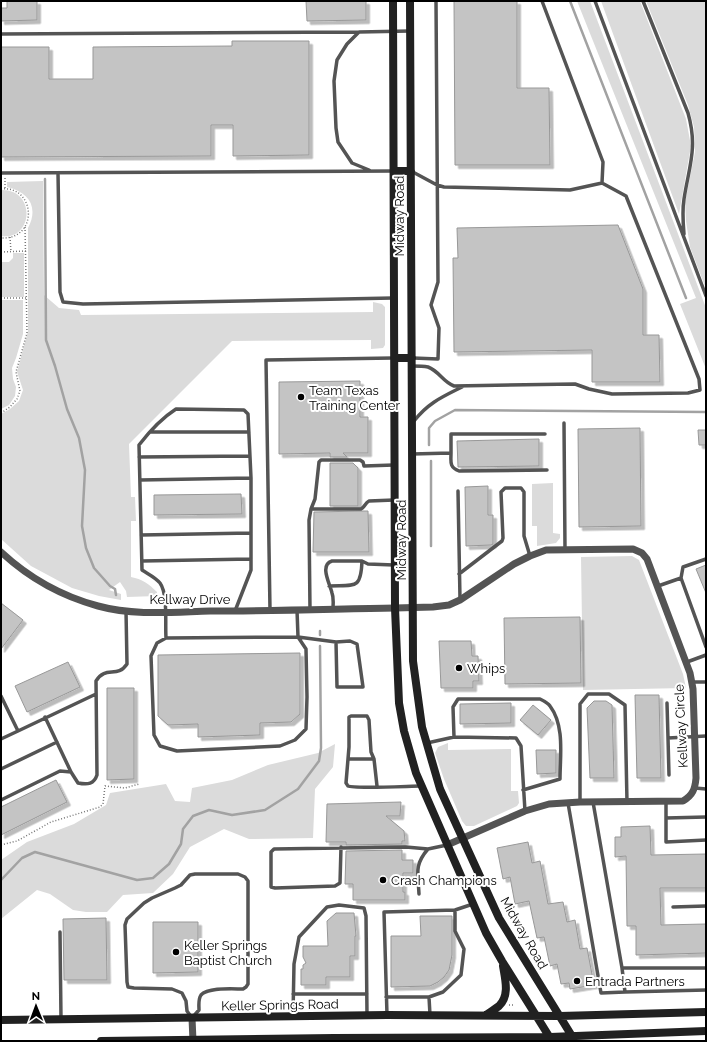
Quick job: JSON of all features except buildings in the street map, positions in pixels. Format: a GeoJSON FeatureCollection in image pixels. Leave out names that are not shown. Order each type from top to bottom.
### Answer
{"type":"FeatureCollection","features":[{"type":"Feature","properties":{"kind":"main road","name":"Midway Road"},"geometry":{"type":"LineString","coordinates":[[393,1],[395,608],[400,703],[410,753],[421,786],[486,933],[535,1016],[551,1039]]}},
{"type":"Feature","properties":{"kind":"main road","name":"Midway Road"},"geometry":{"type":"LineString","coordinates":[[410,1],[413,661],[422,727],[440,789],[500,918],[573,1039]]}},
{"type":"Feature","properties":{"kind":"main road"},"geometry":{"type":"LineString","coordinates":[[394,170],[411,171]]}},
{"type":"Feature","properties":{"kind":"main road"},"geometry":{"type":"LineString","coordinates":[[394,358],[412,362]]}},
{"type":"Feature","properties":{"kind":"main road"},"geometry":{"type":"LineString","coordinates":[[486,1015],[500,1005],[504,997],[506,988],[502,961]]}},
{"type":"Feature","properties":{"kind":"main road","name":"Keller Springs Road"},"geometry":{"type":"LineString","coordinates":[[1,1020],[367,1015],[560,1016],[706,1012]]}},
{"type":"Feature","properties":{"kind":"main road"},"geometry":{"type":"LineString","coordinates":[[101,1041],[573,1039],[706,1031]]}},
{"type":"Feature","properties":{"kind":"main road"},"geometry":{"type":"LineString","coordinates":[[619,1041],[630,1035]]}},
{"type":"Feature","properties":{"kind":"street","name":"Kellway Circle"},"geometry":{"type":"LineString","coordinates":[[395,608],[449,605],[460,600],[514,564],[546,550],[633,549],[642,553],[647,559],[658,586],[687,662],[692,682],[695,738],[695,788]]}},
{"type":"Feature","properties":{"kind":"street","name":"Kellway Drive"},"geometry":{"type":"LineString","coordinates":[[1,552],[32,576],[60,593],[100,607],[126,611],[165,612],[395,608]]}},
{"type":"Feature","properties":{"kind":"street"},"geometry":{"type":"LineString","coordinates":[[447,845],[525,811],[548,804],[683,800],[690,797],[695,788]]}},
{"type":"Feature","properties":{"kind":"street"},"geometry":{"type":"LineString","coordinates":[[192,1018],[193,1040]]}},
{"type":"Feature","properties":{"kind":"lane"},"geometry":{"type":"LineString","coordinates":[[412,362],[438,359],[439,328],[431,305],[438,282],[436,1]]}},
{"type":"Feature","properties":{"kind":"lane"},"geometry":{"type":"LineString","coordinates":[[542,1],[603,162],[602,183]]}},
{"type":"Feature","properties":{"kind":"lane"},"geometry":{"type":"LineString","coordinates":[[595,1],[706,296]]}},
{"type":"Feature","properties":{"kind":"lane"},"geometry":{"type":"LineString","coordinates":[[643,1],[688,113],[691,124],[693,151],[684,200],[684,238]]}},
{"type":"Feature","properties":{"kind":"lane"},"geometry":{"type":"LineString","coordinates":[[1,34],[359,32],[410,30]]}},
{"type":"Feature","properties":{"kind":"lane"},"geometry":{"type":"LineString","coordinates":[[359,32],[347,44],[337,60],[334,81],[336,128],[338,142],[352,163],[370,171]]}},
{"type":"Feature","properties":{"kind":"lane"},"geometry":{"type":"LineString","coordinates":[[3,173],[394,170]]}},
{"type":"Feature","properties":{"kind":"lane"},"geometry":{"type":"LineString","coordinates":[[411,171],[437,185],[444,187],[570,190],[602,183],[626,196],[699,379],[700,390],[688,393],[612,394],[575,384],[454,386],[448,384],[439,374],[412,362]]}},
{"type":"Feature","properties":{"kind":"lane"},"geometry":{"type":"LineString","coordinates":[[58,173],[60,292],[63,302],[83,304],[394,298]]}},
{"type":"Feature","properties":{"kind":"lane"},"geometry":{"type":"LineString","coordinates":[[270,610],[266,360],[394,358]]}},
{"type":"Feature","properties":{"kind":"lane"},"geometry":{"type":"LineString","coordinates":[[412,423],[423,409],[462,386]]}},
{"type":"Feature","properties":{"kind":"lane"},"geometry":{"type":"LineString","coordinates":[[166,638],[165,596],[161,584],[142,570],[139,445],[150,432],[176,409],[244,410],[248,414],[251,478],[251,570],[235,611]]}},
{"type":"Feature","properties":{"kind":"lane"},"geometry":{"type":"LineString","coordinates":[[564,423],[565,549]]}},
{"type":"Feature","properties":{"kind":"lane"},"geometry":{"type":"LineString","coordinates":[[150,432],[249,432]]}},
{"type":"Feature","properties":{"kind":"lane"},"geometry":{"type":"LineString","coordinates":[[545,434],[451,434],[451,465],[459,471],[547,470]]}},
{"type":"Feature","properties":{"kind":"lane"},"geometry":{"type":"LineString","coordinates":[[412,454],[451,453]]}},
{"type":"Feature","properties":{"kind":"lane"},"geometry":{"type":"LineString","coordinates":[[139,457],[250,456]]}},
{"type":"Feature","properties":{"kind":"lane"},"geometry":{"type":"LineString","coordinates":[[310,610],[309,520],[315,499],[318,464],[321,460],[360,460],[363,462],[363,466],[395,465]]}},
{"type":"Feature","properties":{"kind":"lane"},"geometry":{"type":"LineString","coordinates":[[140,480],[251,478]]}},
{"type":"Feature","properties":{"kind":"lane"},"geometry":{"type":"LineString","coordinates":[[459,574],[502,541],[501,492],[505,488],[521,488],[524,492],[524,536],[530,556]]}},
{"type":"Feature","properties":{"kind":"lane"},"geometry":{"type":"LineString","coordinates":[[458,491],[460,600]]}},
{"type":"Feature","properties":{"kind":"lane"},"geometry":{"type":"LineString","coordinates":[[311,509],[361,509],[369,501],[394,500]]}},
{"type":"Feature","properties":{"kind":"lane"},"geometry":{"type":"LineString","coordinates":[[141,535],[251,533]]}},
{"type":"Feature","properties":{"kind":"lane"},"geometry":{"type":"LineString","coordinates":[[142,561],[251,558]]}},
{"type":"Feature","properties":{"kind":"lane"},"geometry":{"type":"LineString","coordinates":[[706,559],[683,567],[681,578],[706,647]]}},
{"type":"Feature","properties":{"kind":"lane"},"geometry":{"type":"LineString","coordinates":[[329,586],[352,585],[360,580],[362,561]]}},
{"type":"Feature","properties":{"kind":"lane"},"geometry":{"type":"LineString","coordinates":[[333,609],[333,594],[326,578],[326,566],[328,562],[362,561],[368,564],[395,565]]}},
{"type":"Feature","properties":{"kind":"lane"},"geometry":{"type":"LineString","coordinates":[[658,586],[681,578]]}},
{"type":"Feature","properties":{"kind":"lane"},"geometry":{"type":"LineString","coordinates":[[297,610],[298,636],[306,649],[307,697],[306,729],[295,740],[280,746],[177,750],[160,746],[154,735],[151,656],[157,643],[166,638],[298,636],[336,642],[350,641],[356,644],[363,687],[337,687],[336,642]]}},
{"type":"Feature","properties":{"kind":"lane"},"geometry":{"type":"LineString","coordinates":[[46,717],[71,772],[78,783],[92,783],[97,775],[96,681],[100,675],[106,672],[117,672],[123,669],[127,664],[126,611]]}},
{"type":"Feature","properties":{"kind":"lane"},"geometry":{"type":"LineString","coordinates":[[687,662],[706,655]]}},
{"type":"Feature","properties":{"kind":"lane"},"geometry":{"type":"LineString","coordinates":[[692,682],[706,682]]}},
{"type":"Feature","properties":{"kind":"lane"},"geometry":{"type":"LineString","coordinates":[[1,739],[96,694]]}},
{"type":"Feature","properties":{"kind":"lane"},"geometry":{"type":"LineString","coordinates":[[580,802],[580,704],[588,694],[609,694],[625,705],[627,802]]}},
{"type":"Feature","properties":{"kind":"lane"},"geometry":{"type":"LineString","coordinates":[[1,696],[18,731]]}},
{"type":"Feature","properties":{"kind":"lane"},"geometry":{"type":"LineString","coordinates":[[454,737],[453,707],[458,699],[540,699],[550,705],[559,729],[560,779],[523,790]]}},
{"type":"Feature","properties":{"kind":"lane"},"geometry":{"type":"LineString","coordinates":[[667,703],[669,775]]}},
{"type":"Feature","properties":{"kind":"lane"},"geometry":{"type":"LineString","coordinates":[[377,786],[374,759],[371,752],[369,720],[367,716],[351,716],[349,717],[346,783],[348,786],[377,786],[421,786]]}},
{"type":"Feature","properties":{"kind":"lane"},"geometry":{"type":"LineString","coordinates":[[668,738],[695,738],[706,736]]}},
{"type":"Feature","properties":{"kind":"lane"},"geometry":{"type":"LineString","coordinates":[[427,743],[454,737],[516,738],[521,746],[525,811]]}},
{"type":"Feature","properties":{"kind":"lane"},"geometry":{"type":"LineString","coordinates":[[1,769],[57,742]]}},
{"type":"Feature","properties":{"kind":"lane"},"geometry":{"type":"LineString","coordinates":[[348,759],[374,759]]}},
{"type":"Feature","properties":{"kind":"lane"},"geometry":{"type":"LineString","coordinates":[[1,800],[60,772],[71,772]]}},
{"type":"Feature","properties":{"kind":"lane"},"geometry":{"type":"LineString","coordinates":[[695,788],[706,789]]}},
{"type":"Feature","properties":{"kind":"lane"},"geometry":{"type":"LineString","coordinates":[[666,801],[666,842],[706,840]]}},
{"type":"Feature","properties":{"kind":"lane"},"geometry":{"type":"LineString","coordinates":[[593,802],[625,992]]}},
{"type":"Feature","properties":{"kind":"lane"},"geometry":{"type":"LineString","coordinates":[[568,803],[601,993],[706,990]]}},
{"type":"Feature","properties":{"kind":"lane"},"geometry":{"type":"LineString","coordinates":[[666,818],[706,817]]}},
{"type":"Feature","properties":{"kind":"lane"},"geometry":{"type":"LineString","coordinates":[[341,847],[340,884],[335,886],[271,887],[271,852],[274,849],[341,847],[406,847],[428,849],[447,845]]}},
{"type":"Feature","properties":{"kind":"lane"},"geometry":{"type":"LineString","coordinates":[[419,894],[418,868],[420,858],[428,849]]}},
{"type":"Feature","properties":{"kind":"lane"},"geometry":{"type":"LineString","coordinates":[[238,874],[245,877],[248,881],[248,984],[243,988],[211,990],[204,993],[201,995],[199,1000],[199,1010],[192,1018],[186,1008],[186,1001],[182,993],[172,989],[134,988],[128,986],[125,925],[127,919],[144,903],[181,885],[190,875],[238,874]]}},
{"type":"Feature","properties":{"kind":"lane"},"geometry":{"type":"LineString","coordinates":[[386,1015],[384,912],[455,910],[473,904]]}},
{"type":"Feature","properties":{"kind":"lane"},"geometry":{"type":"LineString","coordinates":[[293,1016],[294,964],[299,937],[327,907],[339,905],[364,908],[366,916],[367,1015]]}},
{"type":"Feature","properties":{"kind":"lane"},"geometry":{"type":"LineString","coordinates":[[673,907],[706,906]]}},
{"type":"Feature","properties":{"kind":"lane"},"geometry":{"type":"LineString","coordinates":[[386,997],[429,997],[443,992],[461,975],[464,950],[456,932],[455,910]]}},
{"type":"Feature","properties":{"kind":"lane"},"geometry":{"type":"LineString","coordinates":[[60,932],[61,1020]]}},
{"type":"Feature","properties":{"kind":"lane"},"geometry":{"type":"LineString","coordinates":[[622,968],[706,968]]}},
{"type":"Feature","properties":{"kind":"lane"},"geometry":{"type":"LineString","coordinates":[[293,994],[367,994]]}},
{"type":"Feature","properties":{"kind":"lane"},"geometry":{"type":"LineString","coordinates":[[429,997],[430,1015]]}},
{"type":"Feature","properties":{"kind":"path"},"geometry":{"type":"LineString","coordinates":[[3,173],[5,188]]}},
{"type":"Feature","properties":{"kind":"path"},"geometry":{"type":"LineString","coordinates":[[1,188],[19,193],[28,205],[29,212],[28,220],[21,231],[10,238],[1,238]]}},
{"type":"Feature","properties":{"kind":"path"},"geometry":{"type":"LineString","coordinates":[[1,413],[10,407],[17,399],[20,391],[16,372],[27,333],[25,226]]}},
{"type":"Feature","properties":{"kind":"path"},"geometry":{"type":"LineString","coordinates":[[10,238],[11,252]]}},
{"type":"Feature","properties":{"kind":"path"},"geometry":{"type":"LineString","coordinates":[[1,252],[26,251]]}},
{"type":"Feature","properties":{"kind":"path"},"geometry":{"type":"LineString","coordinates":[[1,298],[27,298]]}},
{"type":"Feature","properties":{"kind":"path"},"geometry":{"type":"LineString","coordinates":[[1,845],[17,841],[51,822],[100,807],[103,804],[105,786],[125,788],[139,784]]}},
{"type":"Feature","properties":{"kind":"path"},"geometry":{"type":"LineString","coordinates":[[514,1007],[517,1003]]}},
{"type":"Feature","properties":{"kind":"shaded area"},"geometry":{"type":"Polygon","coordinates":[[[577,1],[590,1],[706,308],[706,369],[680,304],[696,298],[577,1]]]}},
{"type":"Feature","properties":{"kind":"shaded area"},"geometry":{"type":"Polygon","coordinates":[[[601,1],[640,1],[686,119],[691,146],[679,214],[601,1]]]}},
{"type":"Feature","properties":{"kind":"shaded area"},"geometry":{"type":"Polygon","coordinates":[[[646,1],[706,1],[706,289],[690,247],[686,221],[685,202],[695,152],[694,127],[688,105],[646,1]]]}},
{"type":"Feature","properties":{"kind":"shaded area"},"geometry":{"type":"Polygon","coordinates":[[[43,181],[44,295],[59,308],[79,310],[81,315],[373,312],[373,302],[382,304],[385,307],[385,345],[383,348],[371,349],[371,340],[232,341],[129,444],[131,497],[135,497],[136,521],[131,521],[131,577],[148,584],[157,592],[157,596],[127,597],[126,591],[120,582],[109,590],[121,594],[121,600],[99,596],[72,588],[31,566],[1,539],[1,414],[10,409],[19,401],[23,390],[17,372],[28,331],[28,228],[32,213],[32,207],[26,197],[15,189],[7,187],[7,182],[43,181]]]}},
{"type":"Feature","properties":{"kind":"shaded area"},"geometry":{"type":"Polygon","coordinates":[[[1,190],[13,192],[21,197],[25,205],[25,223],[20,231],[12,235],[1,236],[1,190]]]}},
{"type":"Feature","properties":{"kind":"shaded area"},"geometry":{"type":"Polygon","coordinates":[[[13,253],[24,253],[24,297],[1,297],[1,262],[9,262],[13,258],[13,253]]]}},
{"type":"Feature","properties":{"kind":"shaded area"},"geometry":{"type":"Polygon","coordinates":[[[1,300],[23,300],[23,334],[12,368],[13,379],[16,387],[15,396],[9,405],[1,409],[1,300]]]}},
{"type":"Feature","properties":{"kind":"shaded area"},"geometry":{"type":"Polygon","coordinates":[[[553,483],[553,533],[560,534],[560,538],[556,543],[537,546],[537,526],[532,526],[532,484],[553,483]]]}},
{"type":"Feature","properties":{"kind":"shaded area"},"geometry":{"type":"Polygon","coordinates":[[[632,556],[639,560],[683,674],[686,688],[583,690],[581,557],[632,556]]]}},
{"type":"Feature","properties":{"kind":"shaded area"},"geometry":{"type":"Polygon","coordinates":[[[448,743],[448,750],[511,749],[511,791],[518,791],[519,803],[517,806],[474,826],[466,826],[462,821],[444,779],[435,753],[438,747],[448,743]]]}},
{"type":"Feature","properties":{"kind":"shaded area"},"geometry":{"type":"Polygon","coordinates":[[[335,744],[333,767],[315,789],[313,838],[249,839],[224,829],[190,847],[173,874],[153,893],[123,895],[107,912],[86,912],[73,910],[50,894],[37,890],[1,919],[1,860],[27,842],[74,824],[106,805],[110,793],[166,784],[175,801],[190,802],[192,788],[232,780],[268,765],[318,753],[335,744]]]}},
{"type":"Feature","properties":{"kind":"waterway"},"geometry":{"type":"LineString","coordinates":[[570,1],[686,298]]}},
{"type":"Feature","properties":{"kind":"waterway"},"geometry":{"type":"LineString","coordinates":[[45,179],[46,340],[67,409],[79,438],[85,470],[82,526],[86,548],[94,568],[110,586],[115,589],[116,595]]}},
{"type":"Feature","properties":{"kind":"waterway"},"geometry":{"type":"LineString","coordinates":[[429,445],[429,428],[435,421],[455,410],[706,412]]}},
{"type":"Feature","properties":{"kind":"waterway"},"geometry":{"type":"LineString","coordinates":[[431,461],[431,546]]}},
{"type":"Feature","properties":{"kind":"waterway"},"geometry":{"type":"LineString","coordinates":[[1,880],[22,858],[35,852],[137,880],[153,878],[169,864],[181,844],[183,829],[193,816],[209,810],[232,815],[265,810],[298,789],[319,761],[321,748],[320,646]]}},
{"type":"Feature","properties":{"kind":"place","name":"Team Texas Training Center"},"geometry":{"type":"Point","coordinates":[301,397]}},
{"type":"Feature","properties":{"kind":"place","name":"Whips"},"geometry":{"type":"Point","coordinates":[459,668]}},
{"type":"Feature","properties":{"kind":"place","name":"Crash Champions"},"geometry":{"type":"Point","coordinates":[383,880]}},
{"type":"Feature","properties":{"kind":"place","name":"Keller Springs Baptist Church"},"geometry":{"type":"Point","coordinates":[176,952]}},
{"type":"Feature","properties":{"kind":"place","name":"Entrada Partners"},"geometry":{"type":"Point","coordinates":[577,981]}}]}
